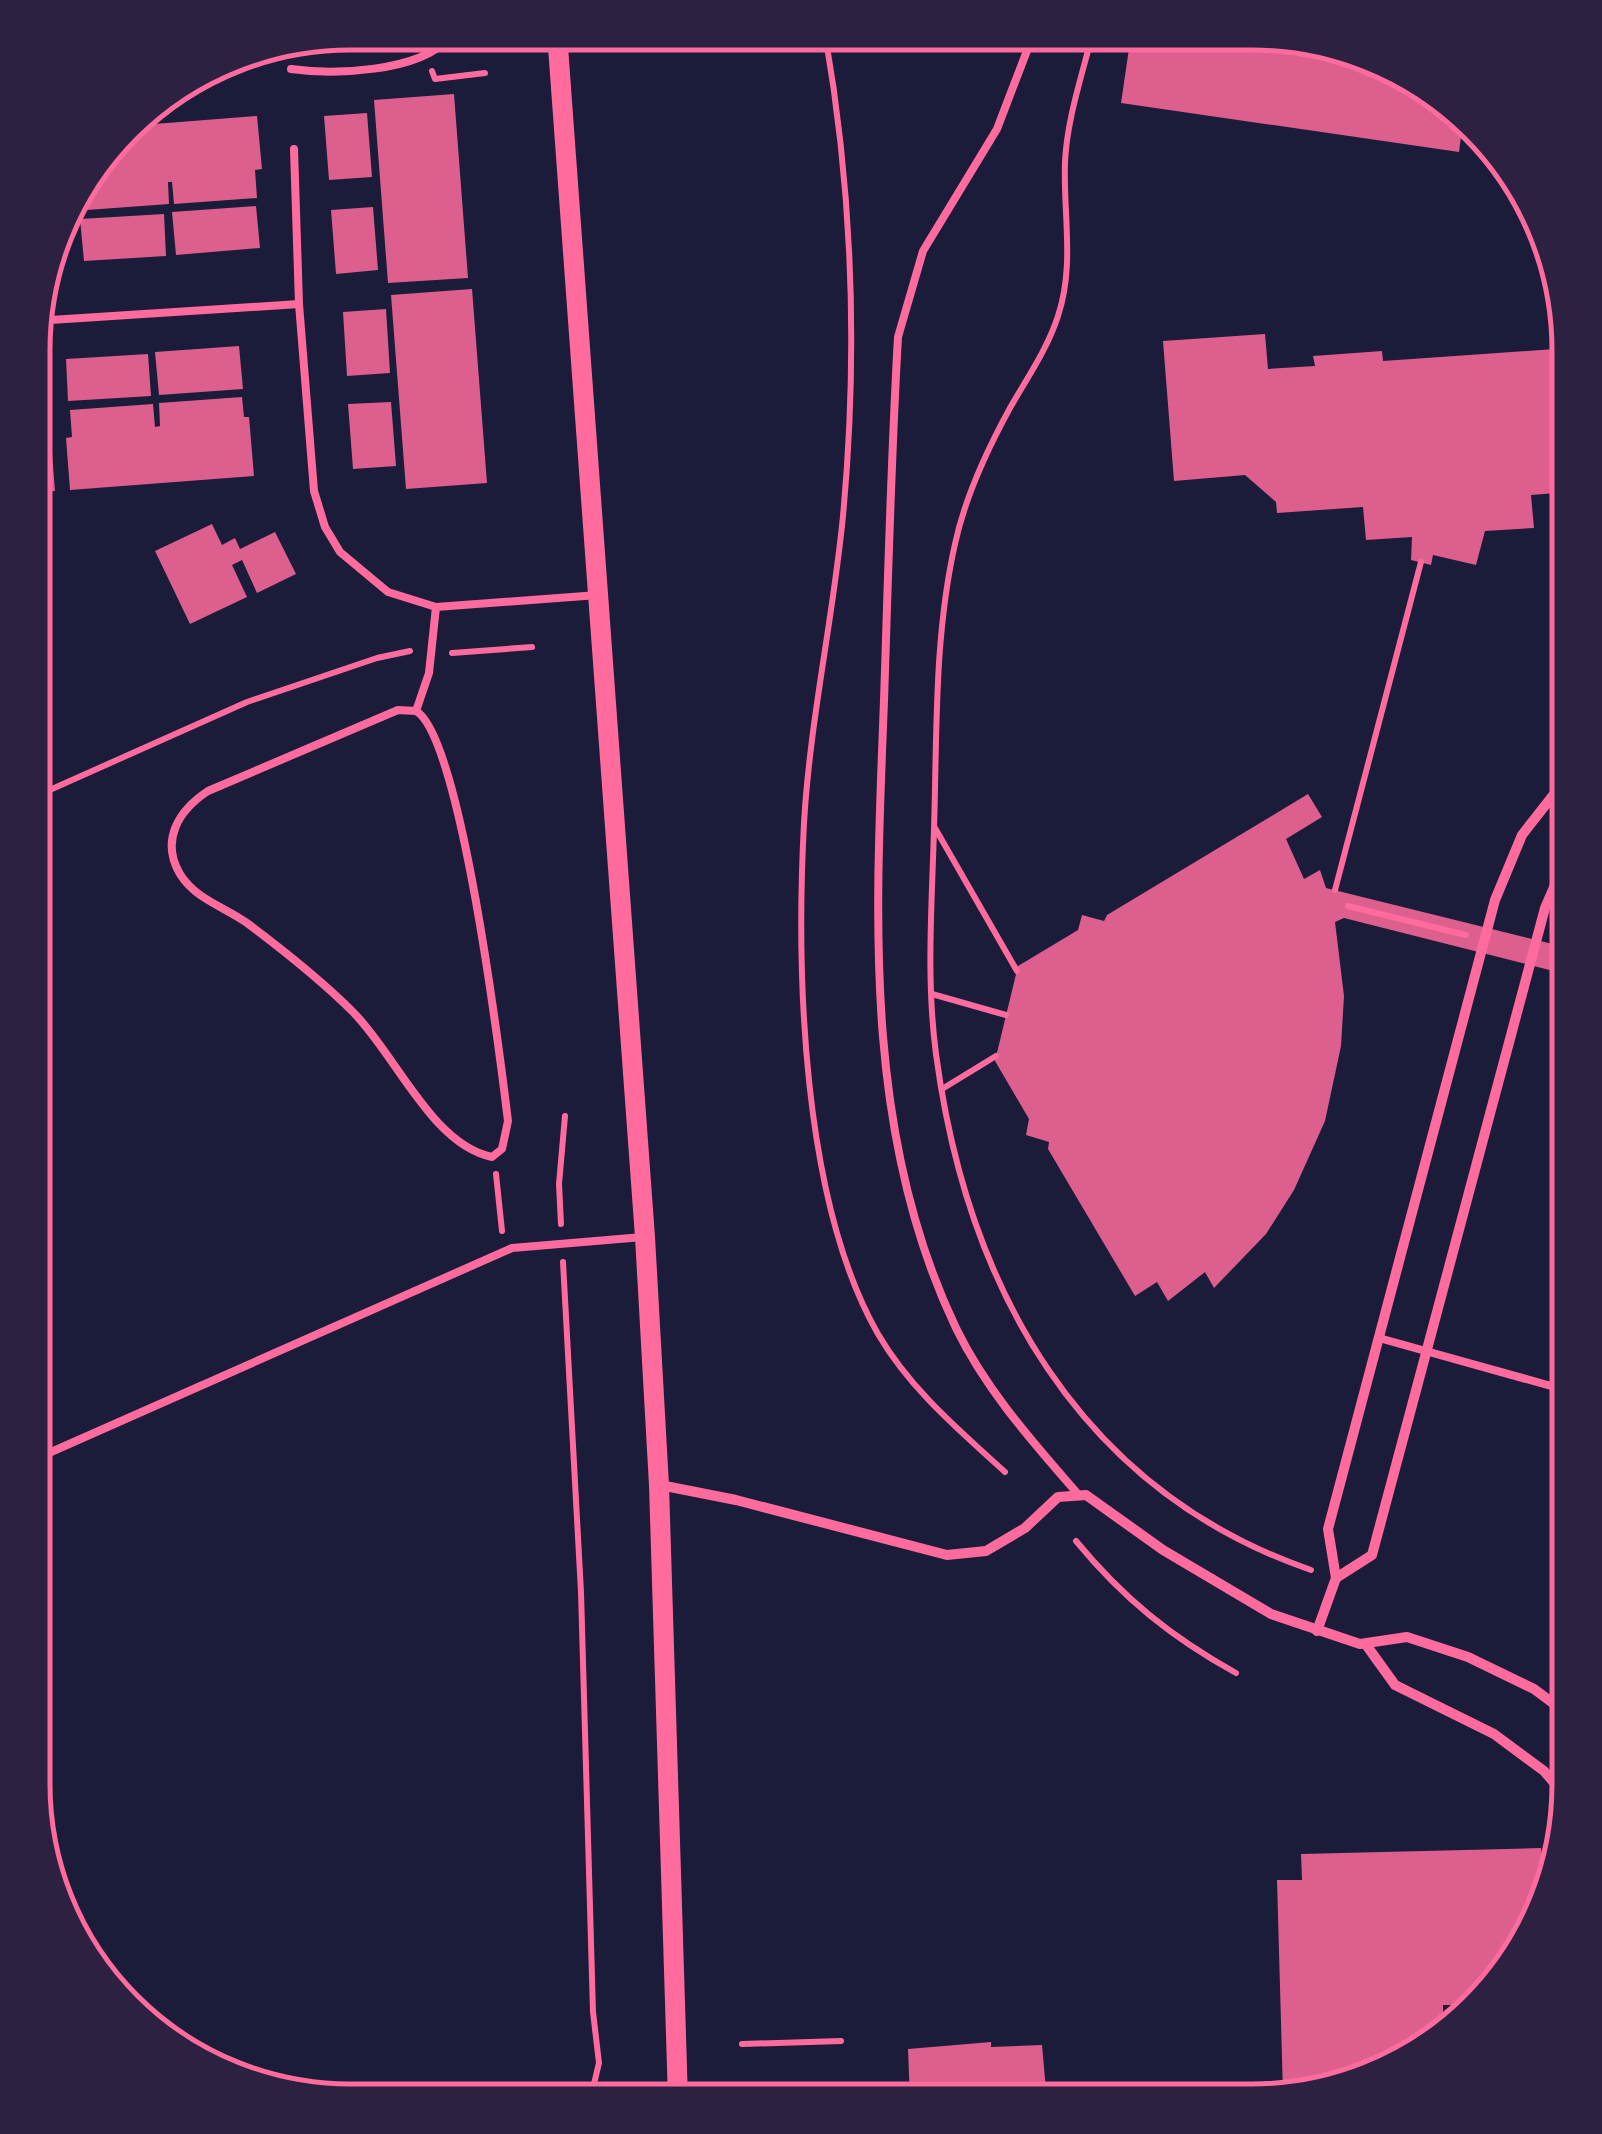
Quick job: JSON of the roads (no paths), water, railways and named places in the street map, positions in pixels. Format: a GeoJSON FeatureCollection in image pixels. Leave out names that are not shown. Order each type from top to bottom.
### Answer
{"type":"FeatureCollection","features":[{"type":"Feature","properties":{"kind":"main road"},"geometry":{"type":"LineString","coordinates":[[558,50],[645,1237],[659,1485],[678,2084]]}},
{"type":"Feature","properties":{"kind":"street"},"geometry":{"type":"LineString","coordinates":[[1317,1631],[1336,1578],[1328,1529],[1495,900],[1522,835],[1552,797]]}},
{"type":"Feature","properties":{"kind":"street"},"geometry":{"type":"LineString","coordinates":[[1336,1578],[1372,1555],[1552,893]]}},
{"type":"Feature","properties":{"kind":"street"},"geometry":{"type":"LineString","coordinates":[[659,1485],[736,1500],[947,1554],[968,1555],[1003,1543],[1058,1497],[1077,1492],[1096,1500],[1141,1536],[1251,1603],[1317,1631],[1366,1646],[1407,1637],[1468,1657],[1551,1702]]}},
{"type":"Feature","properties":{"kind":"street"},"geometry":{"type":"LineString","coordinates":[[1366,1646],[1395,1685],[1494,1734],[1551,1779]]}},
{"type":"Feature","properties":{"kind":"lane"},"geometry":{"type":"LineString","coordinates":[[291,68],[359,70],[427,56],[433,50]]}},
{"type":"Feature","properties":{"kind":"lane"},"geometry":{"type":"LineString","coordinates":[[1027,50],[997,129],[923,251],[898,338],[876,944],[894,1118],[912,1208],[934,1275],[972,1359],[1024,1432],[1077,1492]]}},
{"type":"Feature","properties":{"kind":"lane"},"geometry":{"type":"LineString","coordinates":[[294,149],[299,304],[314,492],[325,527],[340,552],[363,574],[410,602],[436,607],[598,596]]}},
{"type":"Feature","properties":{"kind":"lane"},"geometry":{"type":"LineString","coordinates":[[52,319],[299,304]]}},
{"type":"Feature","properties":{"kind":"lane"},"geometry":{"type":"LineString","coordinates":[[416,710],[428,674],[436,607]]}},
{"type":"Feature","properties":{"kind":"lane"},"geometry":{"type":"LineString","coordinates":[[398,710],[416,710],[436,734],[447,761],[464,844],[508,1121],[502,1149],[492,1157],[460,1147],[354,1013],[252,927],[193,890],[172,856],[176,822],[189,803],[208,791],[398,710]]}},
{"type":"Feature","properties":{"kind":"lane"},"geometry":{"type":"LineString","coordinates":[[50,1452],[503,1252],[645,1237]]}},
{"type":"Feature","properties":{"kind":"lane"},"geometry":{"type":"LineString","coordinates":[[1379,1338],[1551,1385]]}}]}
